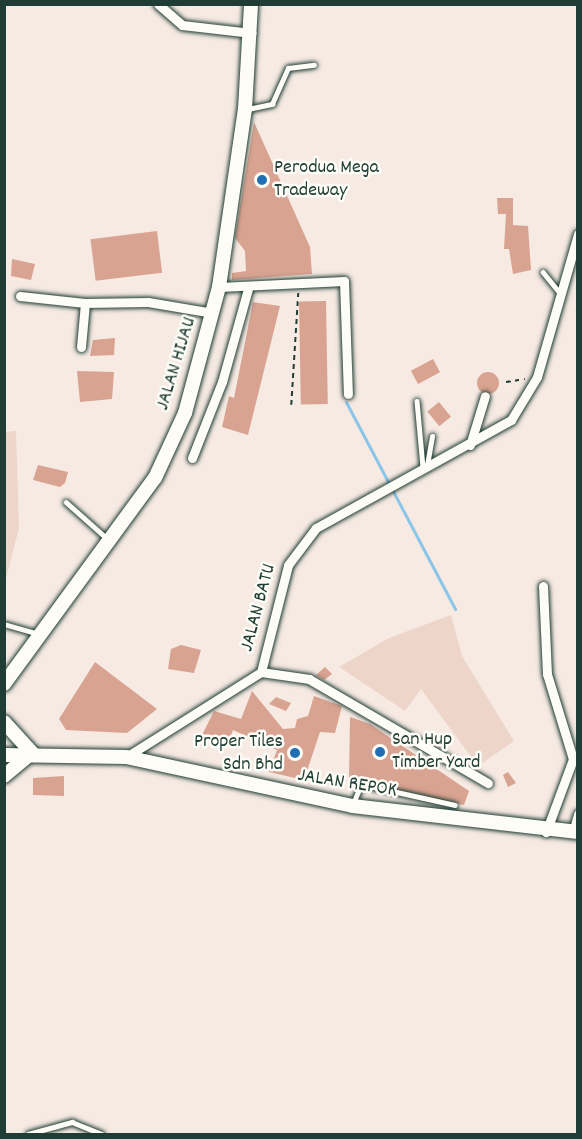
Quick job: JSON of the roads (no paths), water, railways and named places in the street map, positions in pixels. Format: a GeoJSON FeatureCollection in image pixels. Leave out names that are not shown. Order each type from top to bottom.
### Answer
{"type":"FeatureCollection","features":[{"type":"Feature","properties":{"kind":"main road","name":"JALAN HIJAU"},"geometry":{"type":"LineString","coordinates":[[4,684],[155,478],[185,413],[219,287],[245,109],[252,33],[251,4]]}},
{"type":"Feature","properties":{"kind":"main road"},"geometry":{"type":"LineString","coordinates":[[4,722],[32,755],[4,776]]}},
{"type":"Feature","properties":{"kind":"main road","name":"JALAN REPOK"},"geometry":{"type":"LineString","coordinates":[[4,755],[126,757],[353,806],[546,832],[575,832]]}},
{"type":"Feature","properties":{"kind":"street"},"geometry":{"type":"LineString","coordinates":[[158,4],[182,25],[252,33]]}},
{"type":"Feature","properties":{"kind":"street","name":"JALAN BATU"},"geometry":{"type":"LineString","coordinates":[[126,757],[261,672],[280,589],[301,542],[511,420],[537,377],[578,234]]}},
{"type":"Feature","properties":{"kind":"street"},"geometry":{"type":"LineString","coordinates":[[219,287],[248,289],[338,279],[349,288],[348,394]]}},
{"type":"Feature","properties":{"kind":"street"},"geometry":{"type":"LineString","coordinates":[[192,458],[222,382],[248,289]]}},
{"type":"Feature","properties":{"kind":"street"},"geometry":{"type":"LineString","coordinates":[[20,296],[85,303],[148,302],[213,313]]}},
{"type":"Feature","properties":{"kind":"street"},"geometry":{"type":"LineString","coordinates":[[81,347],[85,303]]}},
{"type":"Feature","properties":{"kind":"street"},"geometry":{"type":"LineString","coordinates":[[470,445],[485,396]]}},
{"type":"Feature","properties":{"kind":"street"},"geometry":{"type":"LineString","coordinates":[[543,586],[547,674],[573,759],[546,832]]}},
{"type":"Feature","properties":{"kind":"street"},"geometry":{"type":"LineString","coordinates":[[261,672],[309,679],[488,783]]}},
{"type":"Feature","properties":{"kind":"street"},"geometry":{"type":"LineString","coordinates":[[575,832],[578,814]]}},
{"type":"Feature","properties":{"kind":"lane"},"geometry":{"type":"LineString","coordinates":[[245,109],[272,104],[288,68],[314,65]]}},
{"type":"Feature","properties":{"kind":"lane"},"geometry":{"type":"LineString","coordinates":[[543,272],[560,294]]}},
{"type":"Feature","properties":{"kind":"lane"},"geometry":{"type":"LineString","coordinates":[[417,401],[425,469]]}},
{"type":"Feature","properties":{"kind":"lane"},"geometry":{"type":"LineString","coordinates":[[425,469],[432,436]]}},
{"type":"Feature","properties":{"kind":"lane"},"geometry":{"type":"LineString","coordinates":[[66,502],[111,541]]}},
{"type":"Feature","properties":{"kind":"lane"},"geometry":{"type":"LineString","coordinates":[[4,624],[40,634]]}},
{"type":"Feature","properties":{"kind":"lane"},"geometry":{"type":"LineString","coordinates":[[353,806],[361,784],[454,806]]}},
{"type":"Feature","properties":{"kind":"lane"},"geometry":{"type":"LineString","coordinates":[[31,1134],[72,1122],[102,1134]]}},
{"type":"Feature","properties":{"kind":"waterway"},"geometry":{"type":"LineString","coordinates":[[346,402],[455,609]]}},
{"type":"Feature","properties":{"kind":"place","name":"Perodua Mega Tradeway"},"geometry":{"type":"Point","coordinates":[262,180]}},
{"type":"Feature","properties":{"kind":"place","name":"San Hup Timber Yard"},"geometry":{"type":"Point","coordinates":[380,752]}},
{"type":"Feature","properties":{"kind":"place","name":"Proper Tiles Sdn Bhd"},"geometry":{"type":"Point","coordinates":[295,753]}}]}
